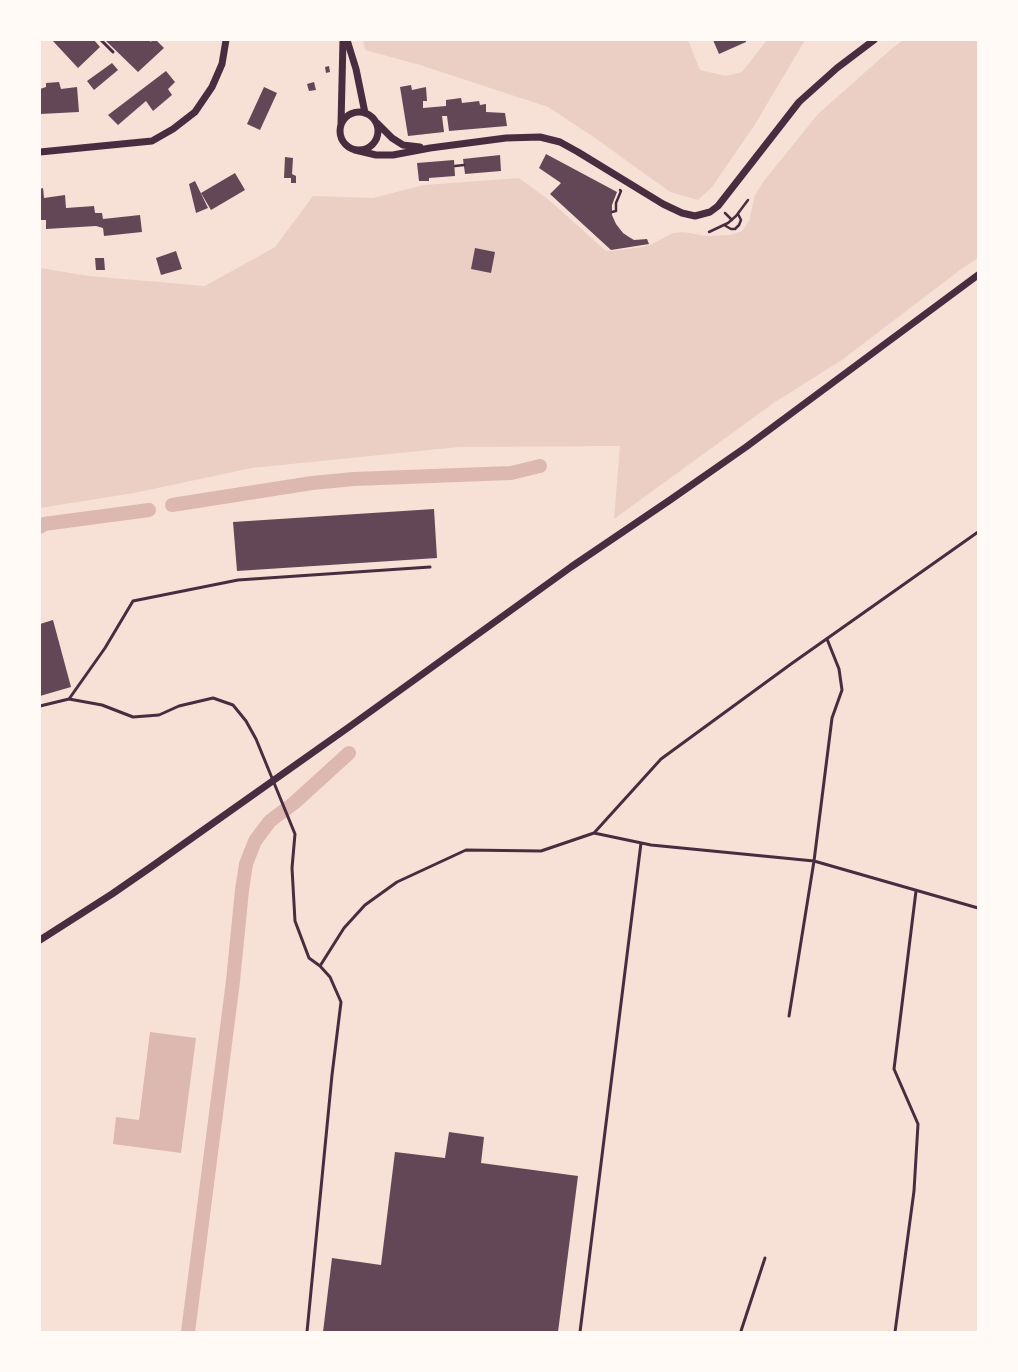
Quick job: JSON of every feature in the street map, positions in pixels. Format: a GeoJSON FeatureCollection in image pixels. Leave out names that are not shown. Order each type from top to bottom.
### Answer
{"type":"FeatureCollection","features":[{"type":"Feature","properties":{"kind":"street"},"geometry":{"type":"LineString","coordinates":[[40,152],[152,141],[173,129],[195,112],[212,87],[222,64],[226,40]]}},
{"type":"Feature","properties":{"kind":"street"},"geometry":{"type":"LineString","coordinates":[[342,40],[340,132],[344,143],[355,150],[376,155],[393,155],[430,148],[506,138],[540,137],[560,142],[663,204],[682,213],[695,216],[710,212],[718,206],[799,102],[837,68],[874,40]]}},
{"type":"Feature","properties":{"kind":"street"},"geometry":{"type":"LineString","coordinates":[[348,40],[365,112]]}},
{"type":"Feature","properties":{"kind":"street"},"geometry":{"type":"LineString","coordinates":[[340,126],[343,120],[353,113],[365,112],[370,115],[392,138],[403,145],[430,148]]}},
{"type":"Feature","properties":{"kind":"street"},"geometry":{"type":"LineString","coordinates":[[355,150],[362,150],[373,144],[377,138],[378,132],[378,125],[375,120]]}},
{"type":"Feature","properties":{"kind":"street"},"geometry":{"type":"LineString","coordinates":[[40,940],[151,868],[571,567],[746,448],[978,275]]}},
{"type":"Feature","properties":{"kind":"lane"},"geometry":{"type":"LineString","coordinates":[[100,40],[113,52]]}},
{"type":"Feature","properties":{"kind":"lane"},"geometry":{"type":"LineString","coordinates":[[320,966],[344,928],[365,904],[397,882],[466,850],[541,851],[594,832],[661,759],[978,532]]}},
{"type":"Feature","properties":{"kind":"lane"},"geometry":{"type":"LineString","coordinates":[[69,699],[105,648],[133,601],[238,580],[430,567]]}},
{"type":"Feature","properties":{"kind":"lane"},"geometry":{"type":"LineString","coordinates":[[789,1016],[814,861],[832,718],[842,690],[839,669],[827,639]]}},
{"type":"Feature","properties":{"kind":"lane"},"geometry":{"type":"LineString","coordinates":[[40,706],[69,699],[102,705],[133,717],[159,715],[179,706],[213,698],[233,705],[246,721],[256,739],[295,834],[292,868],[294,921],[309,958],[320,966],[330,977],[341,1002],[331,1082],[308,1332]]}},
{"type":"Feature","properties":{"kind":"lane"},"geometry":{"type":"LineString","coordinates":[[594,832],[651,845],[814,861],[978,908]]}},
{"type":"Feature","properties":{"kind":"lane"},"geometry":{"type":"LineString","coordinates":[[580,1332],[641,843]]}},
{"type":"Feature","properties":{"kind":"lane"},"geometry":{"type":"LineString","coordinates":[[895,1332],[914,1191],[918,1124],[894,1069],[916,891]]}},
{"type":"Feature","properties":{"kind":"lane"},"geometry":{"type":"LineString","coordinates":[[742,1332],[741,1331],[765,1258]]}},
{"type":"Feature","properties":{"kind":"path"},"geometry":{"type":"LineString","coordinates":[[454,166],[464,165]]}},
{"type":"Feature","properties":{"kind":"path"},"geometry":{"type":"LineString","coordinates":[[612,212],[616,211],[616,203],[621,191],[618,188]]}},
{"type":"Feature","properties":{"kind":"path"},"geometry":{"type":"LineString","coordinates":[[709,232],[728,223],[738,214],[748,200]]}},
{"type":"Feature","properties":{"kind":"path"},"geometry":{"type":"LineString","coordinates":[[724,225],[731,229],[735,228],[741,220],[738,214]]}},
{"type":"Feature","properties":{"kind":"shaded area"},"geometry":{"type":"Polygon","coordinates":[[[363,40],[688,40],[700,70],[726,76],[742,72],[767,40],[805,40],[754,126],[712,187],[698,200],[670,192],[595,138],[548,107],[420,65],[365,50],[363,40]]]}},
{"type":"Feature","properties":{"kind":"shaded area"},"geometry":{"type":"Polygon","coordinates":[[[903,40],[978,40],[978,258],[842,360],[775,402],[614,519],[620,446],[459,447],[252,468],[134,493],[40,508],[40,268],[89,276],[205,286],[275,247],[313,196],[373,198],[424,185],[519,178],[549,200],[606,251],[642,247],[652,244],[673,233],[683,232],[707,236],[730,235],[742,231],[749,221],[755,195],[763,182],[818,114],[903,40]]]}},
{"type":"Feature","properties":{"kind":"shaded area"},"geometry":{"type":"Polygon","coordinates":[[[150,1032],[196,1038],[181,1153],[113,1144],[116,1117],[139,1120],[150,1032]]]}},
{"type":"Feature","properties":{"kind":"building"},"geometry":{"type":"Polygon","coordinates":[[[52,40],[94,40],[100,47],[78,68],[52,40]]]}},
{"type":"Feature","properties":{"kind":"building"},"geometry":{"type":"Polygon","coordinates":[[[105,40],[149,40],[151,42],[152,40],[156,40],[164,48],[138,72],[105,40]]]}},
{"type":"Feature","properties":{"kind":"building"},"geometry":{"type":"Polygon","coordinates":[[[713,40],[746,40],[746,42],[719,54],[713,40]]]}},
{"type":"Feature","properties":{"kind":"building"},"geometry":{"type":"Polygon","coordinates":[[[112,63],[118,70],[94,90],[87,81],[112,63]]]}},
{"type":"Feature","properties":{"kind":"building"},"geometry":{"type":"Polygon","coordinates":[[[329,66],[330,72],[326,73],[325,67],[329,66]]]}},
{"type":"Feature","properties":{"kind":"building"},"geometry":{"type":"Polygon","coordinates":[[[166,71],[175,82],[168,89],[172,95],[153,111],[146,101],[118,125],[108,115],[166,71]]]}},
{"type":"Feature","properties":{"kind":"building"},"geometry":{"type":"Polygon","coordinates":[[[59,82],[61,89],[77,87],[79,112],[40,114],[40,89],[46,87],[46,83],[59,82]]]}},
{"type":"Feature","properties":{"kind":"building"},"geometry":{"type":"Polygon","coordinates":[[[314,82],[316,90],[309,91],[307,84],[314,82]]]}},
{"type":"Feature","properties":{"kind":"building"},"geometry":{"type":"Polygon","coordinates":[[[411,85],[412,90],[426,87],[427,101],[423,101],[423,108],[446,106],[446,100],[461,98],[462,103],[479,101],[480,105],[486,104],[486,112],[505,113],[507,126],[449,131],[447,116],[442,116],[444,132],[408,136],[400,87],[411,85]]]}},
{"type":"Feature","properties":{"kind":"building"},"geometry":{"type":"Polygon","coordinates":[[[264,87],[277,93],[260,130],[247,124],[264,87]]]}},
{"type":"Feature","properties":{"kind":"building"},"geometry":{"type":"Polygon","coordinates":[[[546,154],[617,192],[612,205],[612,215],[616,224],[623,233],[629,237],[634,240],[647,239],[649,244],[611,250],[550,194],[561,183],[539,168],[546,154]]]}},
{"type":"Feature","properties":{"kind":"building"},"geometry":{"type":"Polygon","coordinates":[[[500,155],[501,171],[465,174],[463,159],[500,155]]]}},
{"type":"Feature","properties":{"kind":"building"},"geometry":{"type":"Polygon","coordinates":[[[285,157],[293,158],[292,174],[296,176],[296,183],[291,183],[291,178],[284,178],[285,157]]]}},
{"type":"Feature","properties":{"kind":"building"},"geometry":{"type":"Polygon","coordinates":[[[454,160],[455,176],[429,178],[429,181],[419,181],[417,163],[454,160]]]}},
{"type":"Feature","properties":{"kind":"building"},"geometry":{"type":"Polygon","coordinates":[[[235,173],[245,190],[211,210],[201,193],[235,173]]]}},
{"type":"Feature","properties":{"kind":"building"},"geometry":{"type":"Polygon","coordinates":[[[195,181],[208,208],[196,213],[189,184],[195,181]]]}},
{"type":"Feature","properties":{"kind":"building"},"geometry":{"type":"Polygon","coordinates":[[[43,188],[44,198],[65,195],[66,208],[94,206],[95,213],[102,213],[103,219],[140,215],[142,232],[104,236],[103,228],[96,226],[46,229],[46,220],[40,220],[40,189],[43,188]]]}},
{"type":"Feature","properties":{"kind":"building"},"geometry":{"type":"Polygon","coordinates":[[[475,248],[495,252],[491,273],[471,269],[475,248]]]}},
{"type":"Feature","properties":{"kind":"building"},"geometry":{"type":"Polygon","coordinates":[[[176,251],[182,269],[161,275],[156,258],[176,251]]]}},
{"type":"Feature","properties":{"kind":"building"},"geometry":{"type":"Polygon","coordinates":[[[95,258],[104,258],[105,270],[96,270],[95,258]]]}},
{"type":"Feature","properties":{"kind":"building"},"geometry":{"type":"Polygon","coordinates":[[[434,509],[437,558],[237,571],[233,522],[434,509]]]}},
{"type":"Feature","properties":{"kind":"building"},"geometry":{"type":"Polygon","coordinates":[[[53,620],[71,687],[40,696],[40,624],[53,620]]]}},
{"type":"Feature","properties":{"kind":"building"},"geometry":{"type":"Polygon","coordinates":[[[449,1132],[484,1137],[481,1163],[578,1176],[558,1332],[323,1332],[332,1258],[381,1265],[395,1152],[445,1158],[449,1132]]]}},
{"type":"Feature","properties":{"kind":"waterway"},"geometry":{"type":"LineString","coordinates":[[172,505],[312,483],[354,479],[511,473],[540,466]]}},
{"type":"Feature","properties":{"kind":"waterway"},"geometry":{"type":"LineString","coordinates":[[40,527],[44,524],[149,510]]}},
{"type":"Feature","properties":{"kind":"waterway"},"geometry":{"type":"LineString","coordinates":[[188,1332],[233,981],[246,864],[255,841],[270,821],[294,803],[349,753]]}}]}
